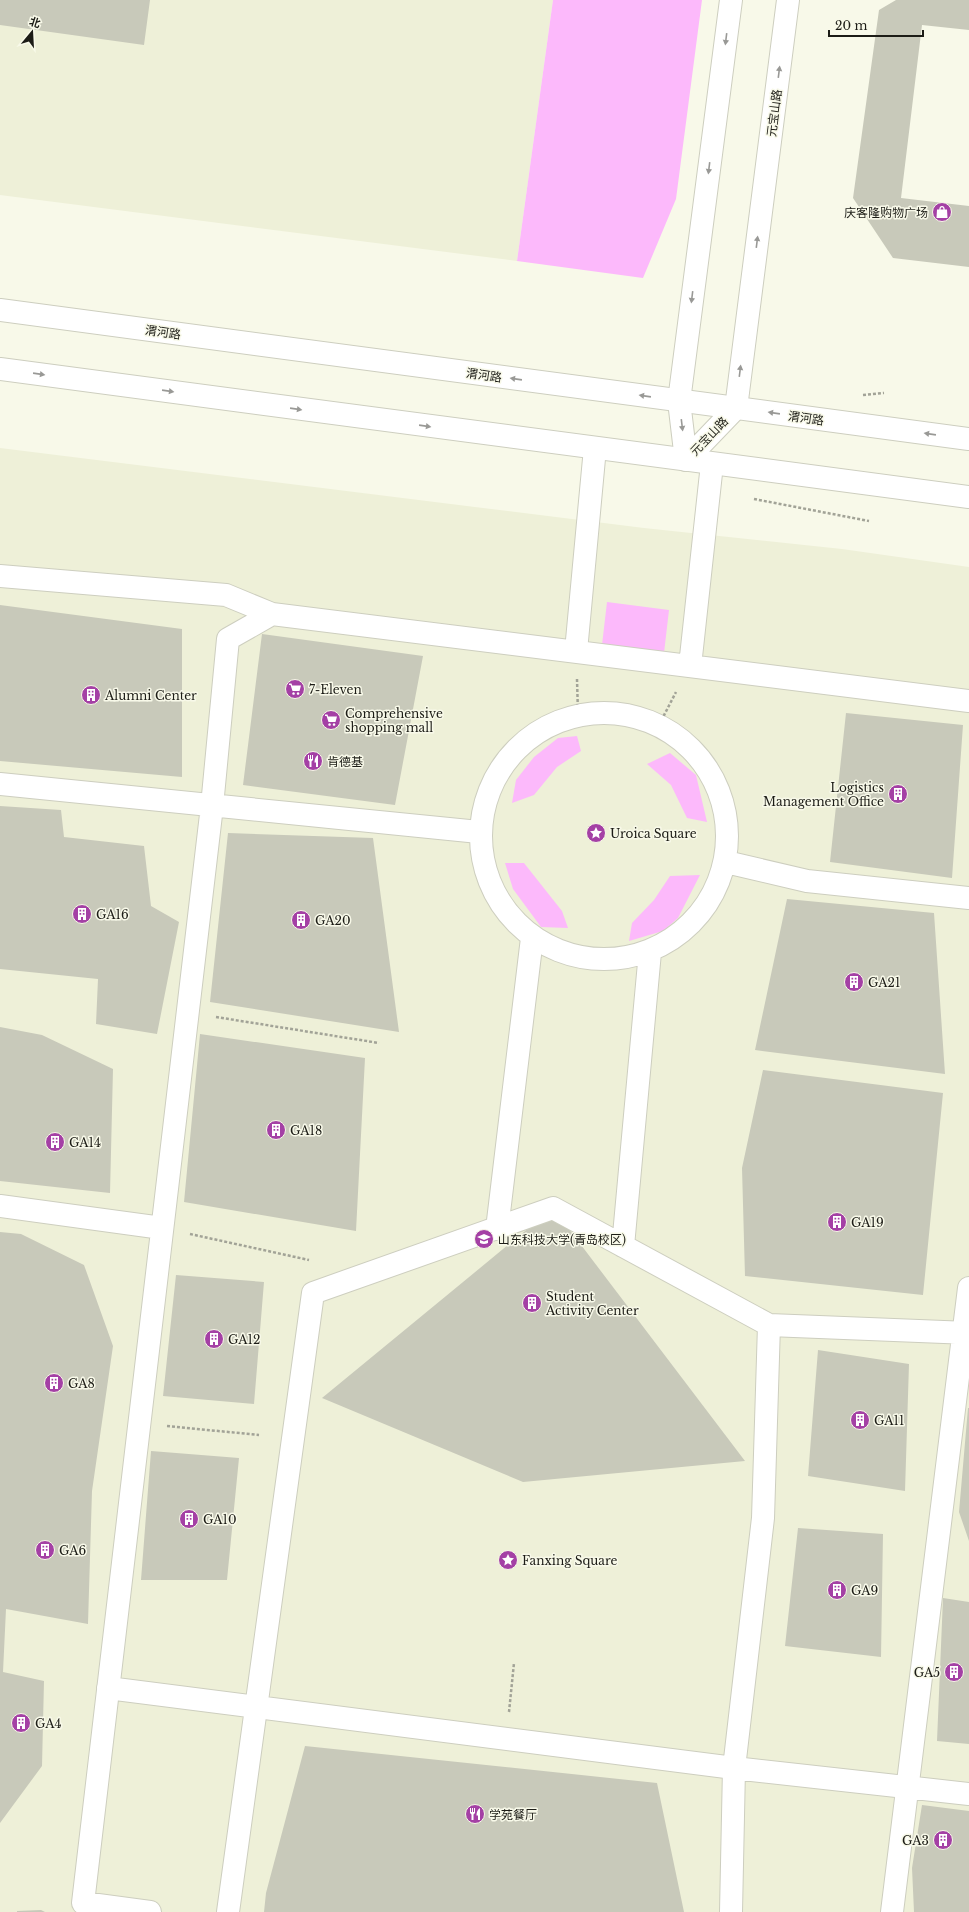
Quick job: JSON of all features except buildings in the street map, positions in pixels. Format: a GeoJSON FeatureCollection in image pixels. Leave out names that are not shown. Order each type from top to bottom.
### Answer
{"type":"FeatureCollection","features":[{"type":"Feature","properties":{"kind":"street","name":"元宝山路"},"geometry":{"type":"LineString","coordinates":[[686,460],[679,401],[731,0]]}},
{"type":"Feature","properties":{"kind":"street","name":"元宝山路"},"geometry":{"type":"LineString","coordinates":[[686,460],[736,408],[788,0]]}},
{"type":"Feature","properties":{"kind":"street","name":"渭河路"},"geometry":{"type":"LineString","coordinates":[[0,310],[969,440]]}},
{"type":"Feature","properties":{"kind":"street"},"geometry":{"type":"LineString","coordinates":[[0,369],[969,497]]}},
{"type":"Feature","properties":{"kind":"street"},"geometry":{"type":"LineString","coordinates":[[576,651],[595,448]]}},
{"type":"Feature","properties":{"kind":"street"},"geometry":{"type":"LineString","coordinates":[[690,666],[712,464]]}},
{"type":"Feature","properties":{"kind":"street"},"geometry":{"type":"LineString","coordinates":[[0,576],[226,595],[272,614],[969,701]]}},
{"type":"Feature","properties":{"kind":"street"},"geometry":{"type":"LineString","coordinates":[[150,1912],[83,1903],[212,806],[228,639],[272,614]]}},
{"type":"Feature","properties":{"kind":"street"},"geometry":{"type":"LineString","coordinates":[[619,713],[659,725],[692,749],[716,783],[728,822],[726,862],[711,900],[685,931],[650,952],[610,960],[589,958],[569,955],[532,938],[503,909],[497,897],[485,872],[479,832],[487,792],[508,756],[540,729],[578,714],[619,713]]}},
{"type":"Feature","properties":{"kind":"street"},"geometry":{"type":"LineString","coordinates":[[0,784],[479,832]]}},
{"type":"Feature","properties":{"kind":"street"},"geometry":{"type":"LineString","coordinates":[[726,862],[807,881],[969,898]]}},
{"type":"Feature","properties":{"kind":"street"},"geometry":{"type":"LineString","coordinates":[[497,1228],[532,938]]}},
{"type":"Feature","properties":{"kind":"street"},"geometry":{"type":"LineString","coordinates":[[623,1246],[650,952]]}},
{"type":"Feature","properties":{"kind":"street"},"geometry":{"type":"LineString","coordinates":[[0,1206],[162,1228]]}},
{"type":"Feature","properties":{"kind":"street"},"geometry":{"type":"LineString","coordinates":[[228,1912],[313,1293],[553,1208],[769,1325],[966,1333]]}},
{"type":"Feature","properties":{"kind":"street"},"geometry":{"type":"LineString","coordinates":[[892,1912],[966,1333],[969,1288]]}},
{"type":"Feature","properties":{"kind":"street"},"geometry":{"type":"LineString","coordinates":[[731,1912],[734,1768],[763,1518],[769,1325]]}},
{"type":"Feature","properties":{"kind":"street"},"geometry":{"type":"LineString","coordinates":[[108,1688],[734,1768],[969,1794]]}},
{"type":"Feature","properties":{"kind":"path"},"geometry":{"type":"LineString","coordinates":[[749,498],[869,521]]}},
{"type":"Feature","properties":{"kind":"path"},"geometry":{"type":"LineString","coordinates":[[576,651],[578,714]]}},
{"type":"Feature","properties":{"kind":"path"},"geometry":{"type":"LineString","coordinates":[[659,725],[690,666]]}},
{"type":"Feature","properties":{"kind":"path"},"geometry":{"type":"LineString","coordinates":[[187,1012],[379,1043]]}},
{"type":"Feature","properties":{"kind":"path"},"geometry":{"type":"LineString","coordinates":[[162,1228],[309,1260]]}},
{"type":"Feature","properties":{"kind":"path"},"geometry":{"type":"LineString","coordinates":[[139,1424],[259,1435]]}},
{"type":"Feature","properties":{"kind":"path"},"geometry":{"type":"LineString","coordinates":[[505,1739],[514,1663]]}},
{"type":"Feature","properties":{"kind":"shaded area"},"geometry":{"type":"Polygon","coordinates":[[[0,0],[553,0],[517,261],[0,195],[0,0]]]}},
{"type":"Feature","properties":{"kind":"shaded area"},"geometry":{"type":"Polygon","coordinates":[[[553,0],[702,0],[676,199],[643,278],[517,261],[553,0]]]}},
{"type":"Feature","properties":{"kind":"shaded area","name":"山东科技大学(青岛校区)"},"geometry":{"type":"Polygon","coordinates":[[[0,448],[644,528],[842,549],[969,567],[969,1912],[0,1912],[0,448]]]}},
{"type":"Feature","properties":{"kind":"shaded area"},"geometry":{"type":"Polygon","coordinates":[[[607,602],[669,610],[664,653],[602,645],[607,602]]]}},
{"type":"Feature","properties":{"kind":"shaded area"},"geometry":{"type":"Polygon","coordinates":[[[577,736],[581,751],[557,767],[534,795],[512,803],[516,780],[534,757],[558,738],[577,736]]]}},
{"type":"Feature","properties":{"kind":"shaded area"},"geometry":{"type":"Polygon","coordinates":[[[670,753],[696,775],[707,822],[687,818],[671,785],[647,764],[670,753]]]}},
{"type":"Feature","properties":{"kind":"shaded area"},"geometry":{"type":"Polygon","coordinates":[[[505,863],[524,863],[562,911],[568,928],[541,927],[513,889],[505,863]]]}},
{"type":"Feature","properties":{"kind":"shaded area"},"geometry":{"type":"Polygon","coordinates":[[[700,875],[678,918],[663,931],[629,941],[632,923],[654,900],[670,876],[700,875]]]}},
{"type":"Feature","properties":{"kind":"place","name":"庆客隆购物广场"},"geometry":{"type":"Point","coordinates":[942,212]}},
{"type":"Feature","properties":{"kind":"place","name":"7-Eleven"},"geometry":{"type":"Point","coordinates":[295,689]}},
{"type":"Feature","properties":{"kind":"place","name":"Alumni Center"},"geometry":{"type":"Point","coordinates":[91,695]}},
{"type":"Feature","properties":{"kind":"place","name":"Comprehensive shopping mall"},"geometry":{"type":"Point","coordinates":[331,720]}},
{"type":"Feature","properties":{"kind":"place","name":"肯德基"},"geometry":{"type":"Point","coordinates":[313,761]}},
{"type":"Feature","properties":{"kind":"place","name":"Logistics Management Office"},"geometry":{"type":"Point","coordinates":[898,794]}},
{"type":"Feature","properties":{"kind":"place","name":"Uroica Square"},"geometry":{"type":"Point","coordinates":[596,833]}},
{"type":"Feature","properties":{"kind":"place","name":"GA16"},"geometry":{"type":"Point","coordinates":[82,914]}},
{"type":"Feature","properties":{"kind":"place","name":"GA20"},"geometry":{"type":"Point","coordinates":[301,920]}},
{"type":"Feature","properties":{"kind":"place","name":"GA21"},"geometry":{"type":"Point","coordinates":[854,982]}},
{"type":"Feature","properties":{"kind":"place","name":"GA18"},"geometry":{"type":"Point","coordinates":[276,1130]}},
{"type":"Feature","properties":{"kind":"place","name":"GA14"},"geometry":{"type":"Point","coordinates":[55,1142]}},
{"type":"Feature","properties":{"kind":"place","name":"GA19"},"geometry":{"type":"Point","coordinates":[837,1222]}},
{"type":"Feature","properties":{"kind":"place","name":"山东科技大学(青岛校区)"},"geometry":{"type":"Point","coordinates":[484,1239]}},
{"type":"Feature","properties":{"kind":"place","name":"Student Activity Center"},"geometry":{"type":"Point","coordinates":[532,1303]}},
{"type":"Feature","properties":{"kind":"place","name":"GA12"},"geometry":{"type":"Point","coordinates":[214,1339]}},
{"type":"Feature","properties":{"kind":"place","name":"GA8"},"geometry":{"type":"Point","coordinates":[54,1383]}},
{"type":"Feature","properties":{"kind":"place","name":"GA11"},"geometry":{"type":"Point","coordinates":[860,1420]}},
{"type":"Feature","properties":{"kind":"place","name":"GA10"},"geometry":{"type":"Point","coordinates":[189,1519]}},
{"type":"Feature","properties":{"kind":"place","name":"GA6"},"geometry":{"type":"Point","coordinates":[45,1550]}},
{"type":"Feature","properties":{"kind":"place","name":"Fanxing Square"},"geometry":{"type":"Point","coordinates":[508,1560]}},
{"type":"Feature","properties":{"kind":"place","name":"GA9"},"geometry":{"type":"Point","coordinates":[837,1590]}},
{"type":"Feature","properties":{"kind":"place","name":"GA5"},"geometry":{"type":"Point","coordinates":[954,1672]}},
{"type":"Feature","properties":{"kind":"place","name":"GA4"},"geometry":{"type":"Point","coordinates":[21,1723]}},
{"type":"Feature","properties":{"kind":"place","name":"学苑餐厅"},"geometry":{"type":"Point","coordinates":[475,1814]}},
{"type":"Feature","properties":{"kind":"place","name":"GA3"},"geometry":{"type":"Point","coordinates":[943,1840]}}]}
